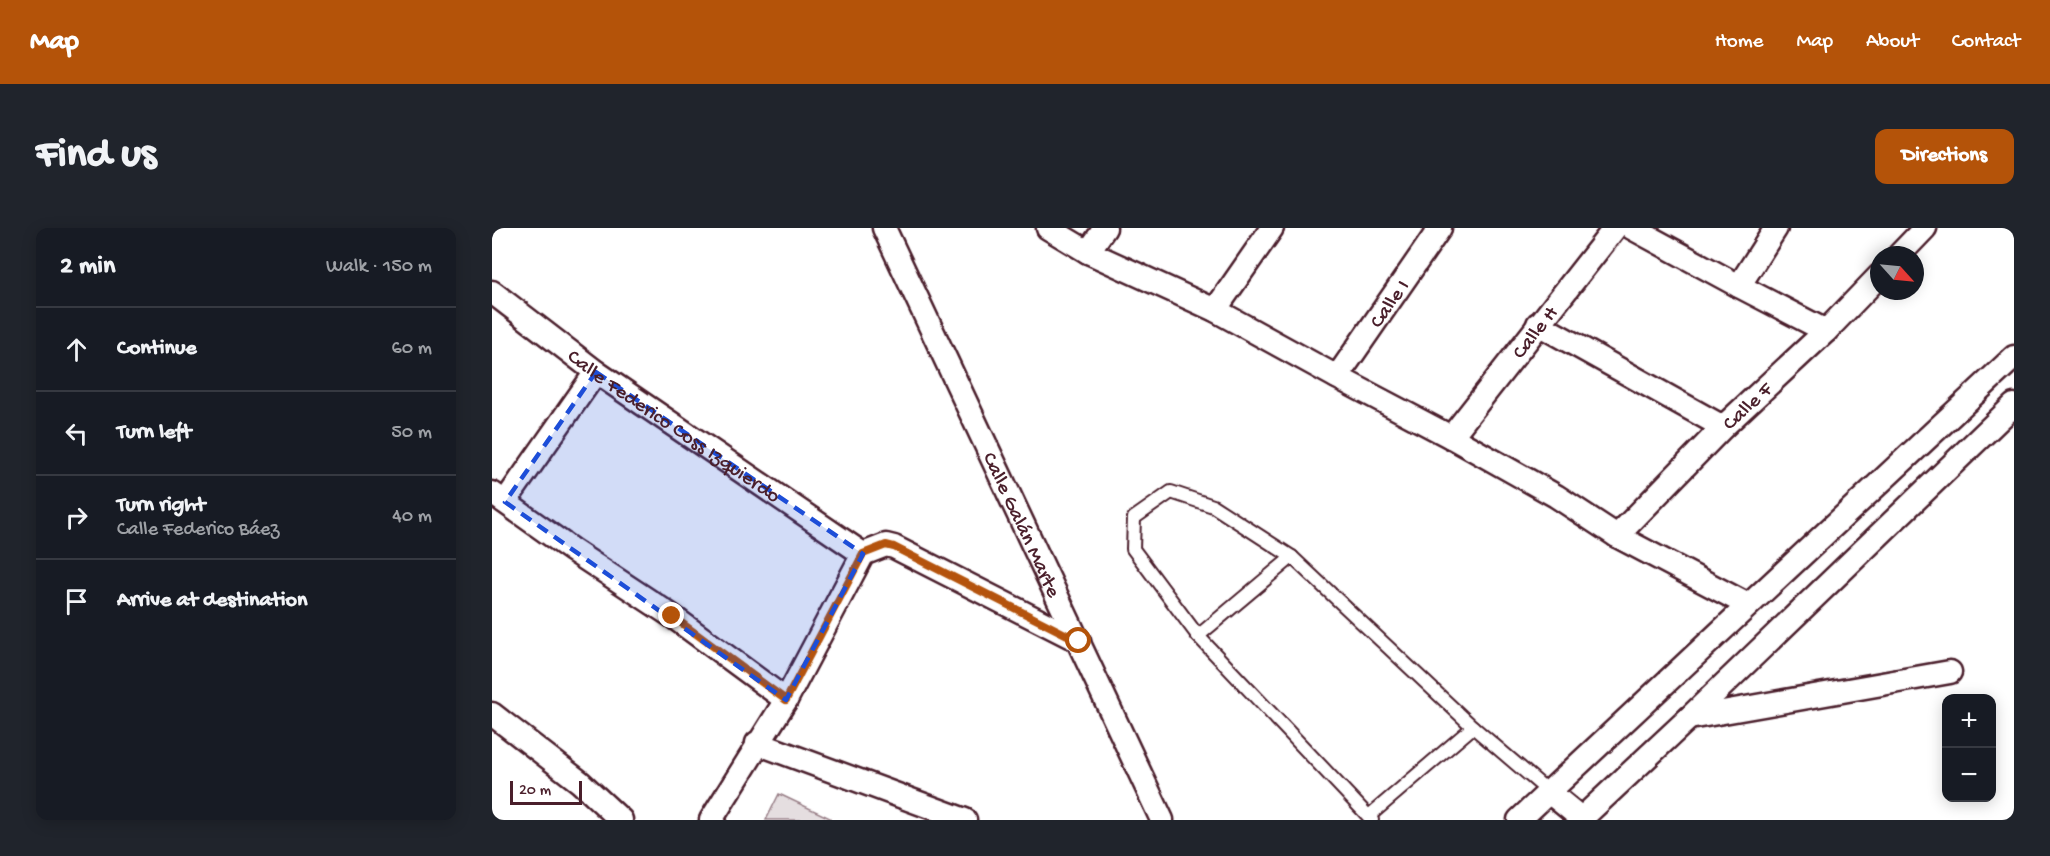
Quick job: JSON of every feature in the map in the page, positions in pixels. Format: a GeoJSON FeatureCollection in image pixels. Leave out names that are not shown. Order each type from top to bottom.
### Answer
{"type":"FeatureCollection","features":[{"type":"Feature","properties":{"kind":"street","name":"Calle Galán Marte"},"geometry":{"type":"LineString","coordinates":[[884,228],[1162,820]]}},
{"type":"Feature","properties":{"kind":"street"},"geometry":{"type":"LineString","coordinates":[[1048,228],[1088,252],[1215,310],[1451,437],[1556,496],[1617,536],[1748,605]]}},
{"type":"Feature","properties":{"kind":"street"},"geometry":{"type":"LineString","coordinates":[[1088,252],[1105,228]]}},
{"type":"Feature","properties":{"kind":"street"},"geometry":{"type":"LineString","coordinates":[[1215,310],[1272,228]]}},
{"type":"Feature","properties":{"kind":"street","name":"Calle I"},"geometry":{"type":"LineString","coordinates":[[1337,377],[1440,228]]}},
{"type":"Feature","properties":{"kind":"street","name":"Calle H"},"geometry":{"type":"LineString","coordinates":[[1451,437],[1616,228]]}},
{"type":"Feature","properties":{"kind":"street"},"geometry":{"type":"LineString","coordinates":[[1632,228],[1826,331]]}},
{"type":"Feature","properties":{"kind":"street"},"geometry":{"type":"LineString","coordinates":[[1739,286],[1776,228]]}},
{"type":"Feature","properties":{"kind":"street"},"geometry":{"type":"LineString","coordinates":[[1908,246],[1925,228]]}},
{"type":"Feature","properties":{"kind":"street","name":"Calle F"},"geometry":{"type":"LineString","coordinates":[[1617,536],[1723,427],[1826,331],[1870,285]]}},
{"type":"Feature","properties":{"kind":"street","name":"Calle Federico Coss Izquierdo"},"geometry":{"type":"LineString","coordinates":[[492,292],[596,372],[863,554]]}},
{"type":"Feature","properties":{"kind":"street"},"geometry":{"type":"LineString","coordinates":[[1538,324],[1723,427]]}},
{"type":"Feature","properties":{"kind":"street"},"geometry":{"type":"LineString","coordinates":[[1519,820],[2014,357]]}},
{"type":"Feature","properties":{"kind":"street"},"geometry":{"type":"LineString","coordinates":[[596,372],[499,498],[572,550],[672,616],[786,700]]}},
{"type":"Feature","properties":{"kind":"street"},"geometry":{"type":"LineString","coordinates":[[1549,792],[1581,819],[2014,405]]}},
{"type":"Feature","properties":{"kind":"street"},"geometry":{"type":"LineString","coordinates":[[711,820],[757,743],[786,700],[863,554],[886,545],[894,547],[1079,641]]}},
{"type":"Feature","properties":{"kind":"street"},"geometry":{"type":"LineString","coordinates":[[1689,718],[1950,672]]}},
{"type":"Feature","properties":{"kind":"street"},"geometry":{"type":"LineString","coordinates":[[492,714],[580,782],[621,820]]}},
{"type":"Feature","properties":{"kind":"street"},"geometry":{"type":"LineString","coordinates":[[757,743],[965,820]]}},
{"type":"Feature","properties":{"kind":"lane"},"geometry":{"type":"LineString","coordinates":[[1473,727],[1371,818],[1198,636],[1133,549],[1134,518],[1171,492],[1213,506],[1292,557],[1473,727],[1549,792]]}},
{"type":"Feature","properties":{"kind":"lane"},"geometry":{"type":"LineString","coordinates":[[1198,636],[1292,557]]}},
{"type":"Feature","properties":{"kind":"highlighted area"},"geometry":{"type":"Polygon","coordinates":[[[596,372],[863,554],[786,700],[505,502],[596,372]]]}},
{"type":"Feature","properties":{"kind":"shaded area"},"geometry":{"type":"Polygon","coordinates":[[[779,794],[830,818],[829,820],[766,820],[779,794]]]}},
{"type":"Feature","properties":{"kind":"route"},"geometry":{"type":"LineString","coordinates":[[672,616],[786,700],[863,554],[886,545],[1079,641]]}}]}
